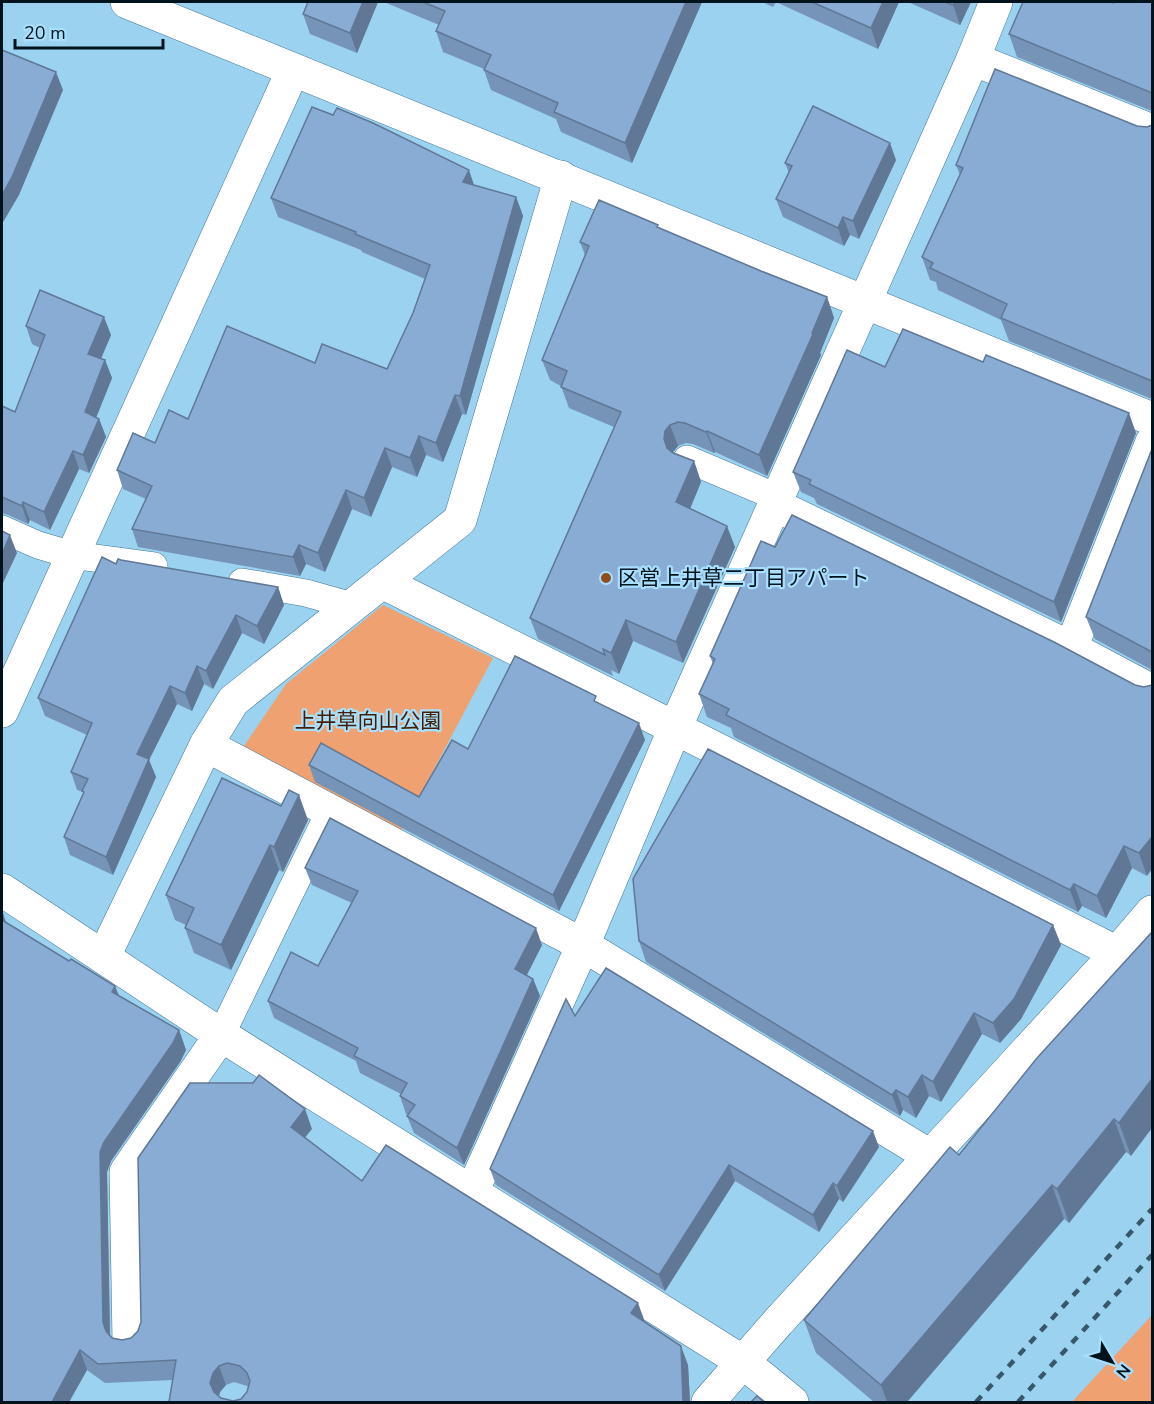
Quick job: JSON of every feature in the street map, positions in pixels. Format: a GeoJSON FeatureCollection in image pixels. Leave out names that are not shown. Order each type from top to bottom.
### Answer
{"type":"FeatureCollection","features":[{"type":"Feature","properties":{"kind":"street"},"geometry":{"type":"LineString","coordinates":[[128,2],[1152,419]]}},
{"type":"Feature","properties":{"kind":"street"},"geometry":{"type":"LineString","coordinates":[[472,1192],[584,945],[675,728],[973,59],[996,2]]}},
{"type":"Feature","properties":{"kind":"street"},"geometry":{"type":"LineString","coordinates":[[973,59],[1152,131]]}},
{"type":"Feature","properties":{"kind":"street"},"geometry":{"type":"LineString","coordinates":[[2,711],[292,70]]}},
{"type":"Feature","properties":{"kind":"street"},"geometry":{"type":"LineString","coordinates":[[104,956],[206,745],[233,701],[460,520],[561,177]]}},
{"type":"Feature","properties":{"kind":"street"},"geometry":{"type":"LineString","coordinates":[[1071,648],[1152,442]]}},
{"type":"Feature","properties":{"kind":"street"},"geometry":{"type":"LineString","coordinates":[[777,501],[1152,691]]}},
{"type":"Feature","properties":{"kind":"street"},"geometry":{"type":"LineString","coordinates":[[382,582],[1117,953]]}},
{"type":"Feature","properties":{"kind":"street"},"geometry":{"type":"LineString","coordinates":[[206,745],[584,945],[930,1156]]}},
{"type":"Feature","properties":{"kind":"street"},"geometry":{"type":"LineString","coordinates":[[2,890],[221,1035],[743,1362],[792,1402]]}},
{"type":"Feature","properties":{"kind":"street"},"geometry":{"type":"LineString","coordinates":[[708,1402],[778,1322],[1152,912]]}},
{"type":"Feature","properties":{"kind":"street"},"geometry":{"type":"LineString","coordinates":[[129,1341],[126,1172],[221,1035]]}},
{"type":"Feature","properties":{"kind":"lane"},"geometry":{"type":"LineString","coordinates":[[687,459],[777,501]]}},
{"type":"Feature","properties":{"kind":"lane"},"geometry":{"type":"LineString","coordinates":[[2,529],[38,545],[72,555],[130,562],[177,571]]}},
{"type":"Feature","properties":{"kind":"lane"},"geometry":{"type":"LineString","coordinates":[[224,579],[306,593],[352,606]]}},
{"type":"Feature","properties":{"kind":"lane"},"geometry":{"type":"LineString","coordinates":[[221,1035],[330,811]]}},
{"type":"Feature","properties":{"kind":"green space","name":"上井草向山公園"},"geometry":{"type":"Polygon","coordinates":[[[383,605],[493,658],[401,831],[244,746],[286,684],[383,605]]]}},
{"type":"Feature","properties":{"kind":"green space"},"geometry":{"type":"Polygon","coordinates":[[[1152,1315],[1152,1402],[1072,1402],[1152,1315]]]}},
{"type":"Feature","properties":{"kind":"building"},"geometry":{"type":"Polygon","coordinates":[[[308,2],[363,2],[350,33],[303,14],[308,2]]]}},
{"type":"Feature","properties":{"kind":"building"},"geometry":{"type":"Polygon","coordinates":[[[423,2],[686,2],[625,143],[554,112],[558,103],[484,70],[491,55],[436,31],[445,11],[423,2]]]}},
{"type":"Feature","properties":{"kind":"building"},"geometry":{"type":"Polygon","coordinates":[[[812,2],[883,2],[871,28],[812,2]]]}},
{"type":"Feature","properties":{"kind":"building"},"geometry":{"type":"Polygon","coordinates":[[[1023,2],[1152,2],[1152,93],[1009,34],[1023,2]]]}},
{"type":"Feature","properties":{"kind":"building"},"geometry":{"type":"Polygon","coordinates":[[[2,50],[56,72],[12,177],[2,195],[2,50]]]}},
{"type":"Feature","properties":{"kind":"building"},"geometry":{"type":"Polygon","coordinates":[[[995,69],[1137,126],[1152,125],[1152,381],[1001,318],[1007,304],[930,268],[933,263],[922,257],[963,168],[956,165],[995,69]]]}},
{"type":"Feature","properties":{"kind":"building"},"geometry":{"type":"Polygon","coordinates":[[[813,106],[890,143],[853,221],[843,217],[838,228],[776,199],[792,166],[785,163],[813,106]]]}},
{"type":"Feature","properties":{"kind":"building"},"geometry":{"type":"Polygon","coordinates":[[[312,107],[333,115],[337,108],[373,123],[469,170],[463,182],[516,197],[460,396],[455,395],[436,443],[419,436],[410,458],[385,448],[364,498],[346,490],[318,553],[299,545],[293,557],[132,529],[152,486],[117,470],[133,433],[155,443],[169,410],[188,419],[227,326],[315,363],[322,344],[387,369],[413,313],[430,265],[271,198],[312,107]]]}},
{"type":"Feature","properties":{"kind":"building"},"geometry":{"type":"Polygon","coordinates":[[[599,200],[658,225],[657,227],[827,297],[759,455],[685,423],[678,422],[670,425],[665,431],[664,439],[667,448],[673,453],[694,461],[676,502],[727,526],[676,642],[626,620],[611,653],[603,649],[605,655],[530,618],[621,412],[561,387],[567,371],[542,360],[589,246],[580,242],[599,200]]]}},
{"type":"Feature","properties":{"kind":"building"},"geometry":{"type":"Polygon","coordinates":[[[40,290],[104,317],[88,354],[105,360],[85,412],[99,419],[83,455],[73,451],[44,512],[23,502],[22,506],[2,497],[2,406],[15,412],[45,335],[26,326],[40,290]]]}},
{"type":"Feature","properties":{"kind":"building"},"geometry":{"type":"Polygon","coordinates":[[[903,329],[983,362],[986,355],[1129,413],[1054,602],[809,484],[811,480],[793,472],[847,350],[885,367],[903,329]]]}},
{"type":"Feature","properties":{"kind":"building"},"geometry":{"type":"Polygon","coordinates":[[[1152,449],[1152,652],[1086,617],[1152,449]]]}},
{"type":"Feature","properties":{"kind":"building"},"geometry":{"type":"Polygon","coordinates":[[[792,515],[1054,642],[1135,685],[1144,687],[1152,685],[1152,837],[1139,853],[1124,846],[1097,896],[1074,884],[1070,890],[726,715],[729,709],[699,694],[715,659],[710,656],[761,541],[775,547],[792,515]]]}},
{"type":"Feature","properties":{"kind":"building"},"geometry":{"type":"Polygon","coordinates":[[[2,531],[10,535],[2,554],[2,531]]]}},
{"type":"Feature","properties":{"kind":"building"},"geometry":{"type":"Polygon","coordinates":[[[102,557],[116,564],[118,559],[278,587],[257,626],[236,615],[206,671],[197,666],[185,693],[170,686],[137,754],[149,759],[106,857],[64,837],[88,779],[71,772],[92,723],[38,698],[102,557]]]}},
{"type":"Feature","properties":{"kind":"building"},"geometry":{"type":"Polygon","coordinates":[[[515,656],[596,696],[594,701],[639,723],[553,895],[309,765],[321,743],[419,797],[452,740],[468,749],[515,656]]]}},
{"type":"Feature","properties":{"kind":"building"},"geometry":{"type":"Polygon","coordinates":[[[708,749],[1053,925],[1014,999],[993,1023],[974,1013],[933,1082],[922,1075],[908,1097],[896,1090],[892,1095],[639,941],[633,879],[708,749]]]}},
{"type":"Feature","properties":{"kind":"building"},"geometry":{"type":"Polygon","coordinates":[[[222,778],[281,806],[289,790],[299,795],[274,847],[270,845],[221,945],[185,928],[194,908],[166,895],[222,778]]]}},
{"type":"Feature","properties":{"kind":"building"},"geometry":{"type":"Polygon","coordinates":[[[330,818],[536,928],[515,969],[533,979],[457,1148],[407,1116],[415,1105],[400,1096],[407,1083],[354,1056],[358,1048],[268,1001],[291,952],[318,966],[358,891],[305,868],[330,818]]]}},
{"type":"Feature","properties":{"kind":"building"},"geometry":{"type":"Polygon","coordinates":[[[2,920],[115,986],[112,992],[179,1030],[173,1043],[104,1142],[100,1152],[103,1322],[112,1338],[122,1340],[131,1338],[138,1331],[141,1322],[138,1158],[190,1083],[253,1083],[259,1075],[305,1109],[291,1127],[362,1181],[386,1145],[638,1303],[631,1313],[681,1346],[683,1402],[169,1402],[176,1360],[98,1364],[80,1350],[52,1402],[2,1402],[2,920]],[[227,1363],[219,1366],[213,1373],[210,1383],[214,1392],[221,1398],[233,1401],[241,1399],[247,1392],[250,1381],[247,1373],[240,1366],[227,1363]]]}},
{"type":"Feature","properties":{"kind":"building"},"geometry":{"type":"Polygon","coordinates":[[[1152,932],[1152,1079],[1119,1123],[1114,1119],[1057,1189],[1052,1185],[881,1385],[804,1320],[950,1147],[959,1155],[1037,1058],[1152,932]]]}},
{"type":"Feature","properties":{"kind":"building"},"geometry":{"type":"Polygon","coordinates":[[[606,968],[873,1131],[837,1186],[833,1183],[813,1215],[729,1165],[659,1275],[490,1169],[566,999],[575,1016],[606,968]]]}},
{"type":"Feature","properties":{"kind":"building"},"geometry":{"type":"Polygon","coordinates":[[[757,1396],[764,1402],[751,1402],[757,1396]]]}},
{"type":"Feature","properties":{"kind":"railway"},"geometry":{"type":"LineString","coordinates":[[976,1402],[1152,1209]]}},
{"type":"Feature","properties":{"kind":"railway"},"geometry":{"type":"LineString","coordinates":[[1018,1402],[1152,1255]]}},
{"type":"Feature","properties":{"kind":"place","name":"区営上井草二丁目アパート"},"geometry":{"type":"Point","coordinates":[606,578]}}]}
